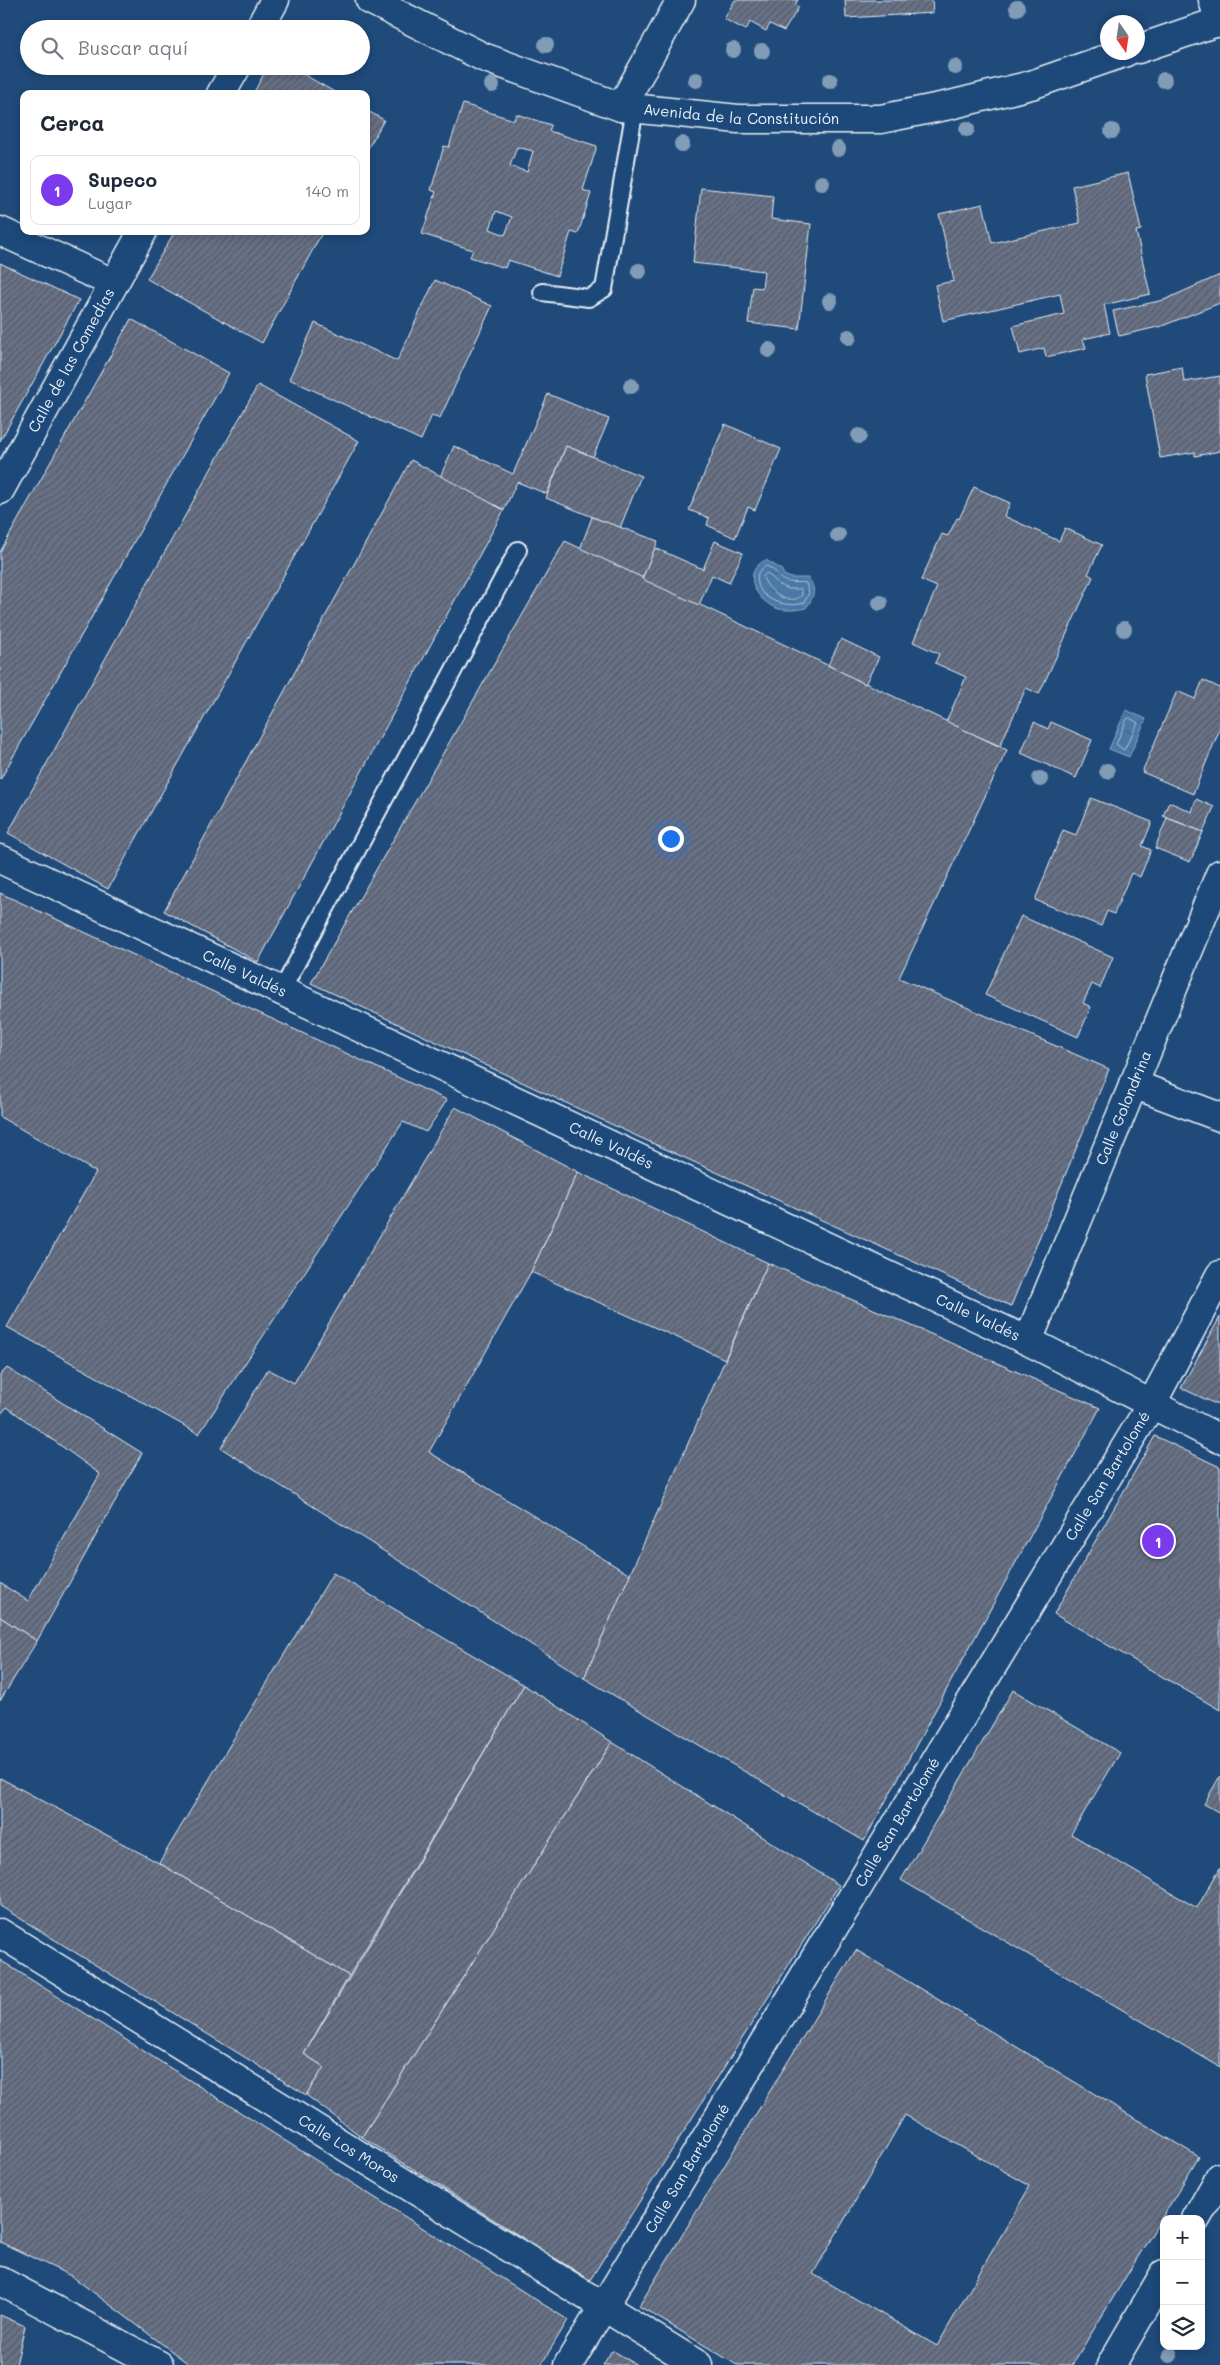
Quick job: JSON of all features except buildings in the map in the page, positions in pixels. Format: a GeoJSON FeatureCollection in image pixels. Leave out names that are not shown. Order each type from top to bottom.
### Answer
{"type":"FeatureCollection","features":[{"type":"Feature","properties":{"kind":"street"},"geometry":{"type":"LineString","coordinates":[[264,20],[275,0]]}},
{"type":"Feature","properties":{"kind":"street","name":"Avenida de la Constitución"},"geometry":{"type":"LineString","coordinates":[[371,0],[483,57],[628,108],[738,119],[882,119],[1030,85],[1103,60]]}},
{"type":"Feature","properties":{"kind":"street"},"geometry":{"type":"LineString","coordinates":[[628,108],[681,0]]}},
{"type":"Feature","properties":{"kind":"street"},"geometry":{"type":"LineString","coordinates":[[1145,46],[1218,16]]}},
{"type":"Feature","properties":{"kind":"street"},"geometry":{"type":"LineString","coordinates":[[224,90],[232,75]]}},
{"type":"Feature","properties":{"kind":"street"},"geometry":{"type":"LineString","coordinates":[[0,231],[113,283]]}},
{"type":"Feature","properties":{"kind":"street","name":"Calle de las Comedias"},"geometry":{"type":"LineString","coordinates":[[0,490],[141,235]]}},
{"type":"Feature","properties":{"kind":"street","name":"Calle Valdés"},"geometry":{"type":"LineString","coordinates":[[0,859],[1028,1341],[1220,1439]]}},
{"type":"Feature","properties":{"kind":"street","name":"Calle Golondrina"},"geometry":{"type":"LineString","coordinates":[[1028,1341],[1220,874]]}},
{"type":"Feature","properties":{"kind":"street"},"geometry":{"type":"LineString","coordinates":[[1133,1084],[1220,1117]]}},
{"type":"Feature","properties":{"kind":"street","name":"Calle San Bartolomé"},"geometry":{"type":"LineString","coordinates":[[568,2365],[1151,1405],[1220,1275]]}},
{"type":"Feature","properties":{"kind":"street","name":"Calle Los Moros"},"geometry":{"type":"LineString","coordinates":[[0,1933],[698,2365]]}},
{"type":"Feature","properties":{"kind":"street"},"geometry":{"type":"LineString","coordinates":[[1198,2215],[1220,2177]]}},
{"type":"Feature","properties":{"kind":"street"},"geometry":{"type":"LineString","coordinates":[[0,2281],[160,2365]]}},
{"type":"Feature","properties":{"kind":"street"},"geometry":{"type":"LineString","coordinates":[[1111,2365],[1160,2281]]}},
{"type":"Feature","properties":{"kind":"lane"},"geometry":{"type":"LineString","coordinates":[[542,292],[589,298],[604,289],[628,108]]}},
{"type":"Feature","properties":{"kind":"lane"},"geometry":{"type":"LineString","coordinates":[[282,990],[518,550]]}},
{"type":"Feature","properties":{"kind":"water"},"geometry":{"type":"Polygon","coordinates":[[[766,560],[781,569],[784,575],[791,578],[808,578],[813,585],[813,593],[806,608],[779,609],[771,606],[758,594],[752,579],[758,565],[766,560]]]}},
{"type":"Feature","properties":{"kind":"water"},"geometry":{"type":"Polygon","coordinates":[[[1126,710],[1146,719],[1129,757],[1109,749],[1126,710]]]}},
{"type":"Feature","properties":{"kind":"place","name":"Supeco"},"geometry":{"type":"Point","coordinates":[1158,1541]}}]}
